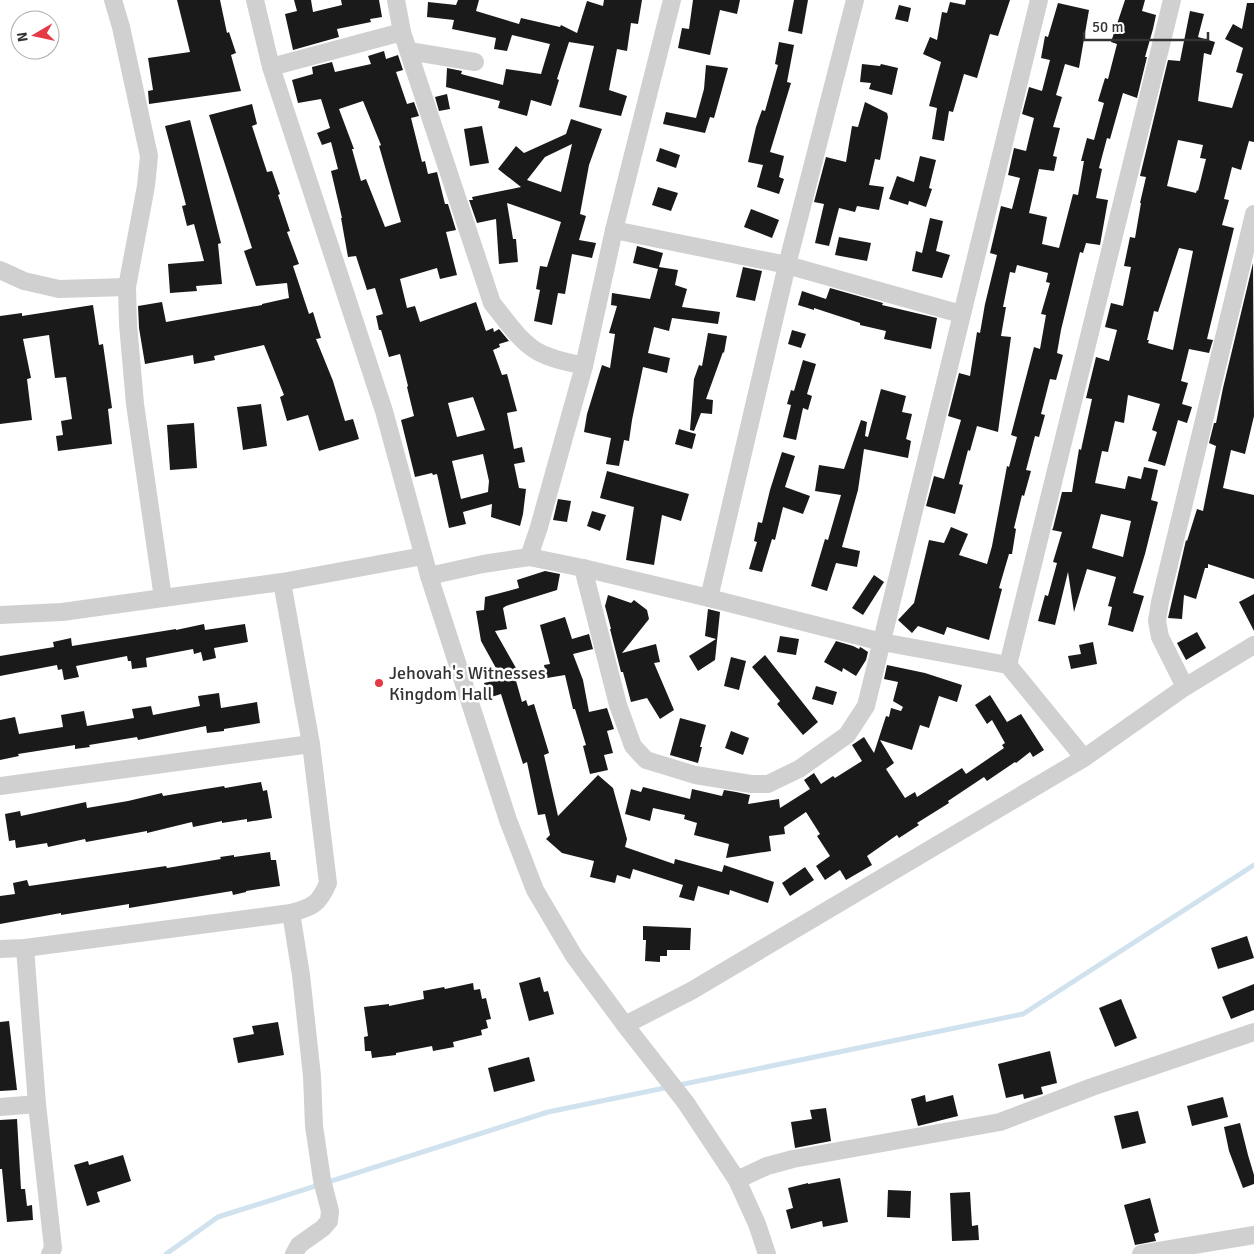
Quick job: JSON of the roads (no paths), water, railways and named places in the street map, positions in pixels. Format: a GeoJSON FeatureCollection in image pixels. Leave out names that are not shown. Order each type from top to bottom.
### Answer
{"type":"FeatureCollection","features":[{"type":"Feature","properties":{"kind":"street"},"geometry":{"type":"LineString","coordinates":[[112,0],[123,36],[149,156],[146,186],[127,287],[128,324],[135,404],[163,598]]}},
{"type":"Feature","properties":{"kind":"street"},"geometry":{"type":"LineString","coordinates":[[254,0],[271,67],[384,410],[428,576],[508,820],[535,890],[574,956],[680,1096],[737,1180],[757,1224],[767,1254]]}},
{"type":"Feature","properties":{"kind":"street"},"geometry":{"type":"LineString","coordinates":[[396,0],[402,32],[492,303],[511,328],[535,350],[566,362],[584,366]]}},
{"type":"Feature","properties":{"kind":"street"},"geometry":{"type":"LineString","coordinates":[[529,557],[584,366],[614,230],[672,0]]}},
{"type":"Feature","properties":{"kind":"street"},"geometry":{"type":"LineString","coordinates":[[709,598],[787,265],[855,0]]}},
{"type":"Feature","properties":{"kind":"street"},"geometry":{"type":"LineString","coordinates":[[583,568],[618,705],[634,746],[646,760],[695,776],[751,784],[768,784],[799,769],[847,735],[866,706],[1039,0]]}},
{"type":"Feature","properties":{"kind":"street"},"geometry":{"type":"LineString","coordinates":[[1008,665],[1172,0]]}},
{"type":"Feature","properties":{"kind":"street"},"geometry":{"type":"LineString","coordinates":[[271,67],[402,32]]}},
{"type":"Feature","properties":{"kind":"street"},"geometry":{"type":"LineString","coordinates":[[409,51],[475,62]]}},
{"type":"Feature","properties":{"kind":"street"},"geometry":{"type":"LineString","coordinates":[[1185,687],[1160,637],[1157,621],[1162,593],[1254,214]]}},
{"type":"Feature","properties":{"kind":"street"},"geometry":{"type":"LineString","coordinates":[[614,230],[787,265],[961,314]]}},
{"type":"Feature","properties":{"kind":"street"},"geometry":{"type":"LineString","coordinates":[[0,270],[24,281],[59,289],[127,287]]}},
{"type":"Feature","properties":{"kind":"street"},"geometry":{"type":"LineString","coordinates":[[0,615],[62,612],[282,582],[423,556]]}},
{"type":"Feature","properties":{"kind":"street"},"geometry":{"type":"LineString","coordinates":[[428,576],[483,564],[529,557],[709,598],[882,642],[1008,665],[1084,758]]}},
{"type":"Feature","properties":{"kind":"street"},"geometry":{"type":"LineString","coordinates":[[0,949],[25,948],[291,913],[311,908],[322,897],[328,883],[311,744],[282,582]]}},
{"type":"Feature","properties":{"kind":"street"},"geometry":{"type":"LineString","coordinates":[[625,1024],[691,991],[1084,758],[1185,687],[1254,645]]}},
{"type":"Feature","properties":{"kind":"street"},"geometry":{"type":"LineString","coordinates":[[0,786],[311,744]]}},
{"type":"Feature","properties":{"kind":"street"},"geometry":{"type":"LineString","coordinates":[[291,913],[301,975],[312,1076],[314,1126],[324,1189],[330,1211],[328,1221],[323,1228],[299,1245],[294,1254]]}},
{"type":"Feature","properties":{"kind":"street"},"geometry":{"type":"LineString","coordinates":[[25,948],[37,1104],[53,1248],[50,1254]]}},
{"type":"Feature","properties":{"kind":"street"},"geometry":{"type":"LineString","coordinates":[[737,1180],[767,1166],[793,1159],[1000,1122],[1092,1087],[1254,1032]]}},
{"type":"Feature","properties":{"kind":"street"},"geometry":{"type":"LineString","coordinates":[[0,1107],[37,1104]]}},
{"type":"Feature","properties":{"kind":"street"},"geometry":{"type":"LineString","coordinates":[[1141,1254],[1254,1235]]}},
{"type":"Feature","properties":{"kind":"waterway"},"geometry":{"type":"LineString","coordinates":[[166,1254],[218,1217],[548,1112],[1023,1014],[1254,865]]}},
{"type":"Feature","properties":{"kind":"place","name":"Jehovah's Witnesses Kingdom Hall"},"geometry":{"type":"Point","coordinates":[379,683]}}]}
